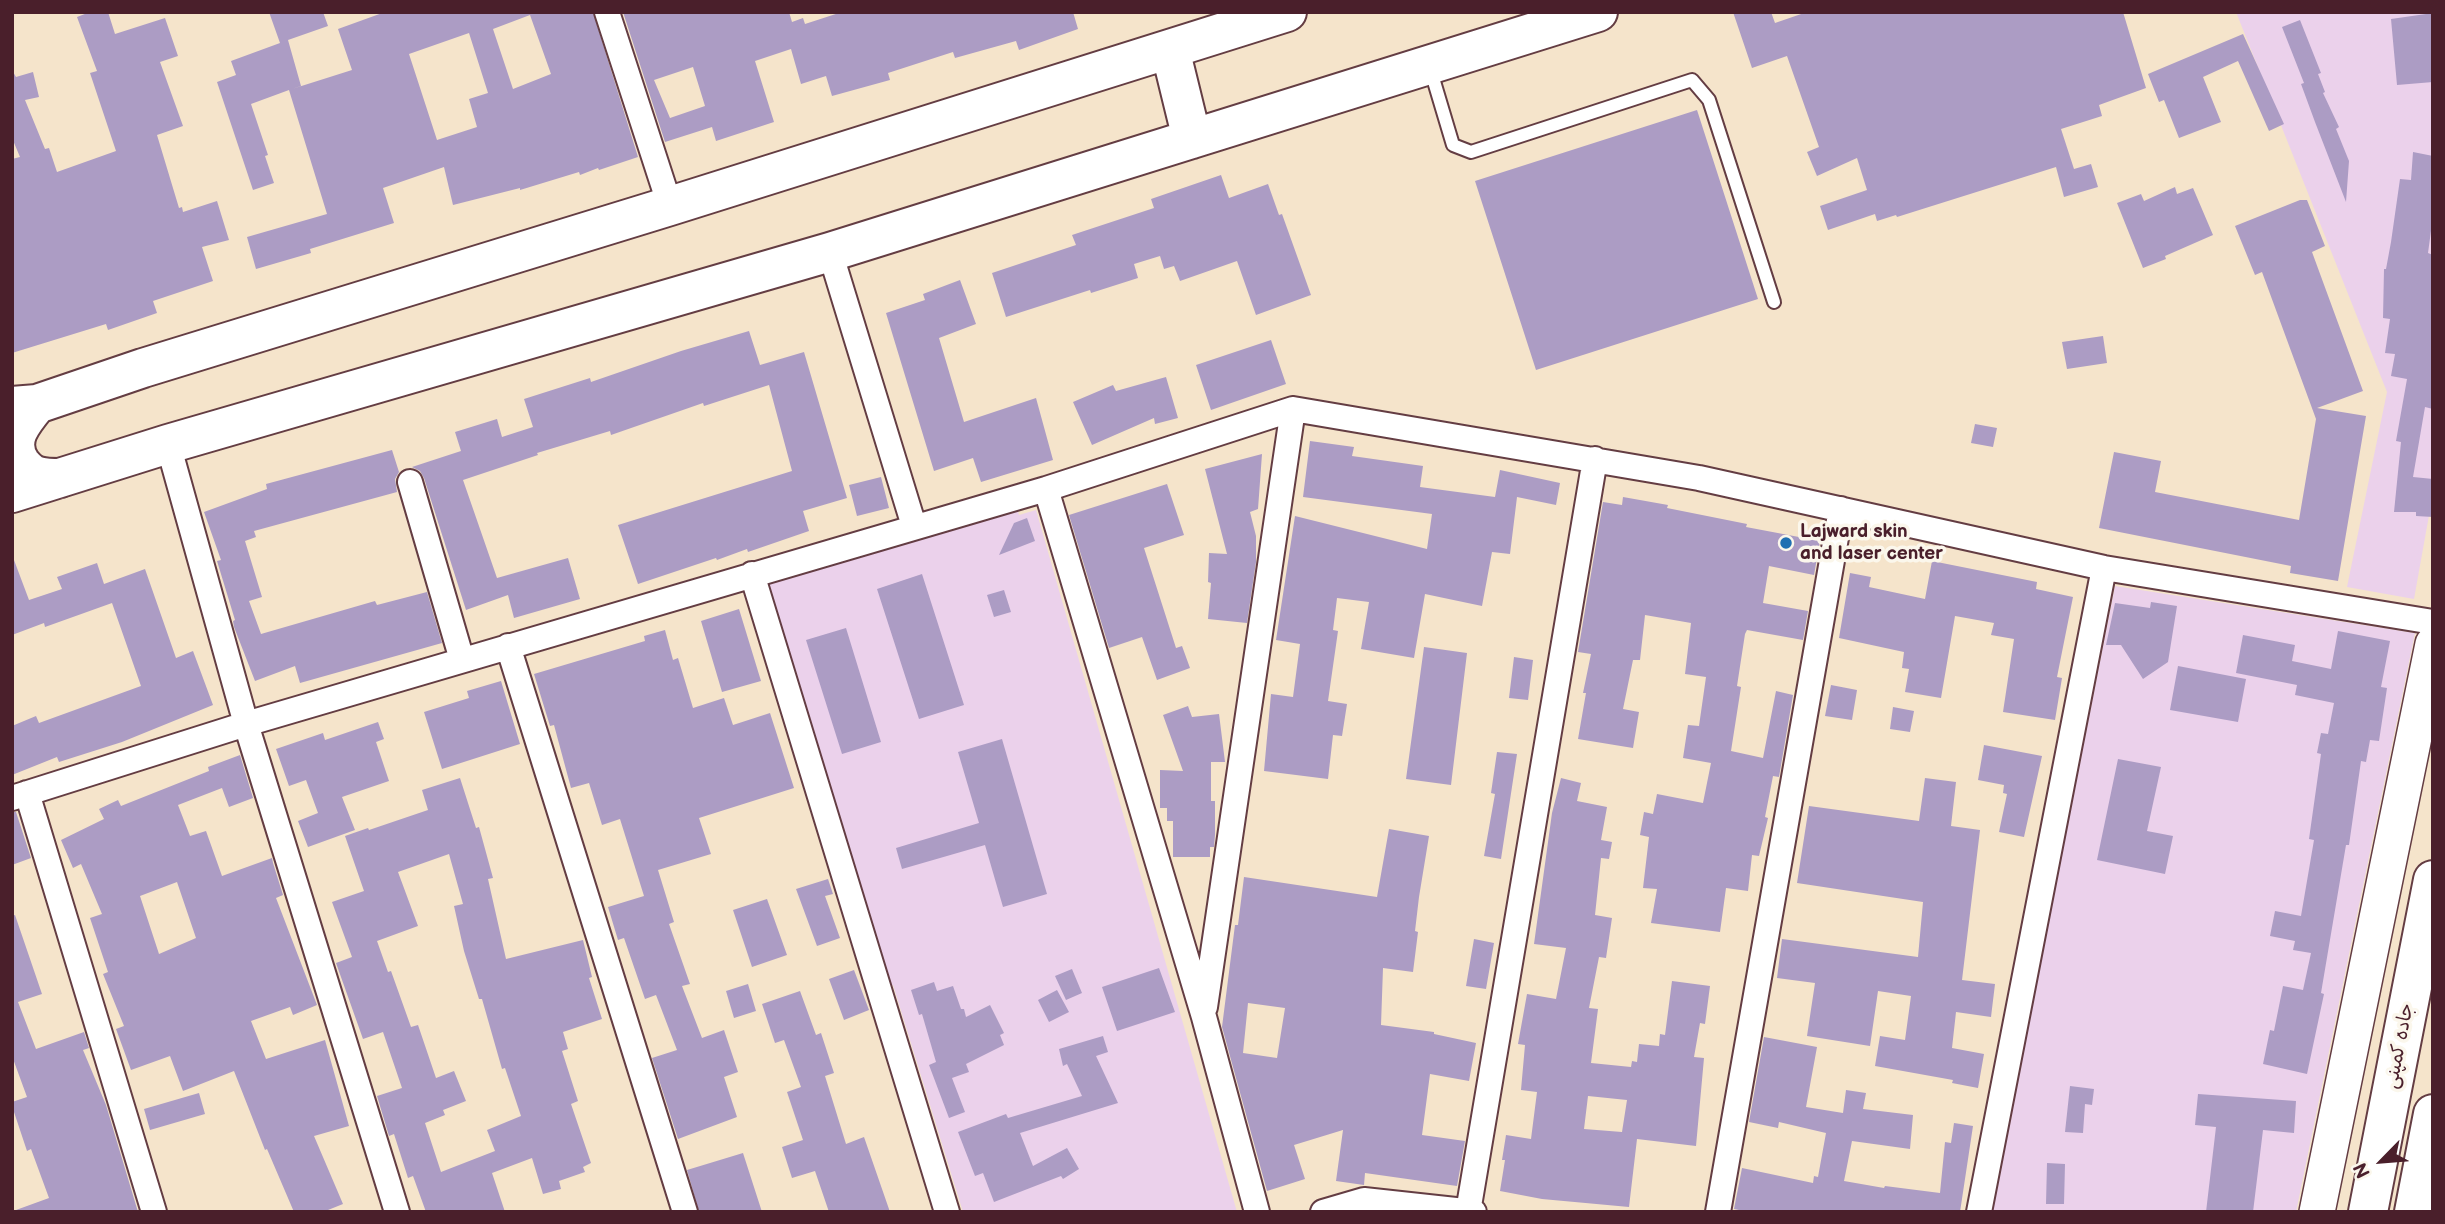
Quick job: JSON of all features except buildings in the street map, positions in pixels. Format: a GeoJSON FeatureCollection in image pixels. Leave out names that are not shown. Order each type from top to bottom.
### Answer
{"type":"FeatureCollection","features":[{"type":"Feature","properties":{"kind":"main road"},"geometry":{"type":"LineString","coordinates":[[12,493],[168,444],[830,252],[1598,12]]}},
{"type":"Feature","properties":{"kind":"main road"},"geometry":{"type":"LineString","coordinates":[[60,478],[35,476],[24,468],[15,454],[15,437],[23,421],[24,405],[670,206],[1270,15]]}},
{"type":"Feature","properties":{"kind":"main road"},"geometry":{"type":"LineString","coordinates":[[1170,49],[1192,139]]}},
{"type":"Feature","properties":{"kind":"main road","name":"جاده کمپنی"},"geometry":{"type":"LineString","coordinates":[[2368,1212],[2433,880]]}},
{"type":"Feature","properties":{"kind":"main road"},"geometry":{"type":"LineString","coordinates":[[2414,1212],[2433,1114]]}},
{"type":"Feature","properties":{"kind":"street"},"geometry":{"type":"LineString","coordinates":[[607,12],[670,206]]}},
{"type":"Feature","properties":{"kind":"street"},"geometry":{"type":"LineString","coordinates":[[830,252],[914,526]]}},
{"type":"Feature","properties":{"kind":"street"},"geometry":{"type":"LineString","coordinates":[[1204,1017],[1293,409]]}},
{"type":"Feature","properties":{"kind":"street"},"geometry":{"type":"LineString","coordinates":[[154,1212],[20,795],[246,724],[1046,489],[1293,409],[1699,478],[2104,568],[2433,622]]}},
{"type":"Feature","properties":{"kind":"street"},"geometry":{"type":"LineString","coordinates":[[168,444],[246,724],[397,1212]]}},
{"type":"Feature","properties":{"kind":"street"},"geometry":{"type":"LineString","coordinates":[[1323,1212],[1364,1200],[1470,1211],[1595,460]]}},
{"type":"Feature","properties":{"kind":"street"},"geometry":{"type":"LineString","coordinates":[[410,482],[463,660]]}},
{"type":"Feature","properties":{"kind":"street"},"geometry":{"type":"LineString","coordinates":[[1046,489],[1204,1017],[1257,1212]]}},
{"type":"Feature","properties":{"kind":"street"},"geometry":{"type":"LineString","coordinates":[[1718,1212],[1841,509]]}},
{"type":"Feature","properties":{"kind":"street"},"geometry":{"type":"LineString","coordinates":[[1979,1212],[2104,568]]}},
{"type":"Feature","properties":{"kind":"street"},"geometry":{"type":"LineString","coordinates":[[752,574],[947,1212]]}},
{"type":"Feature","properties":{"kind":"street"},"geometry":{"type":"LineString","coordinates":[[2317,1212],[2433,644]]}},
{"type":"Feature","properties":{"kind":"street"},"geometry":{"type":"LineString","coordinates":[[508,646],[685,1212]]}},
{"type":"Feature","properties":{"kind":"lane"},"geometry":{"type":"LineString","coordinates":[[1430,65],[1453,145],[1471,152],[1692,80],[1709,100],[1774,302]]}},
{"type":"Feature","properties":{"kind":"shaded area"},"geometry":{"type":"Polygon","coordinates":[[[2236,12],[2433,12],[2433,493],[2414,599],[2347,587],[2387,392],[2236,12]]]}},
{"type":"Feature","properties":{"kind":"shaded area"},"geometry":{"type":"Polygon","coordinates":[[[1016,504],[1019,515],[1036,510],[1237,1212],[963,1212],[893,985],[887,987],[763,581],[1016,504]]]}},
{"type":"Feature","properties":{"kind":"shaded area"},"geometry":{"type":"Polygon","coordinates":[[[2115,586],[2415,633],[2296,1212],[1991,1212],[2115,586]]]}},
{"type":"Feature","properties":{"kind":"place","name":"Lajward skin and laser center"},"geometry":{"type":"Point","coordinates":[1786,543]}}]}
